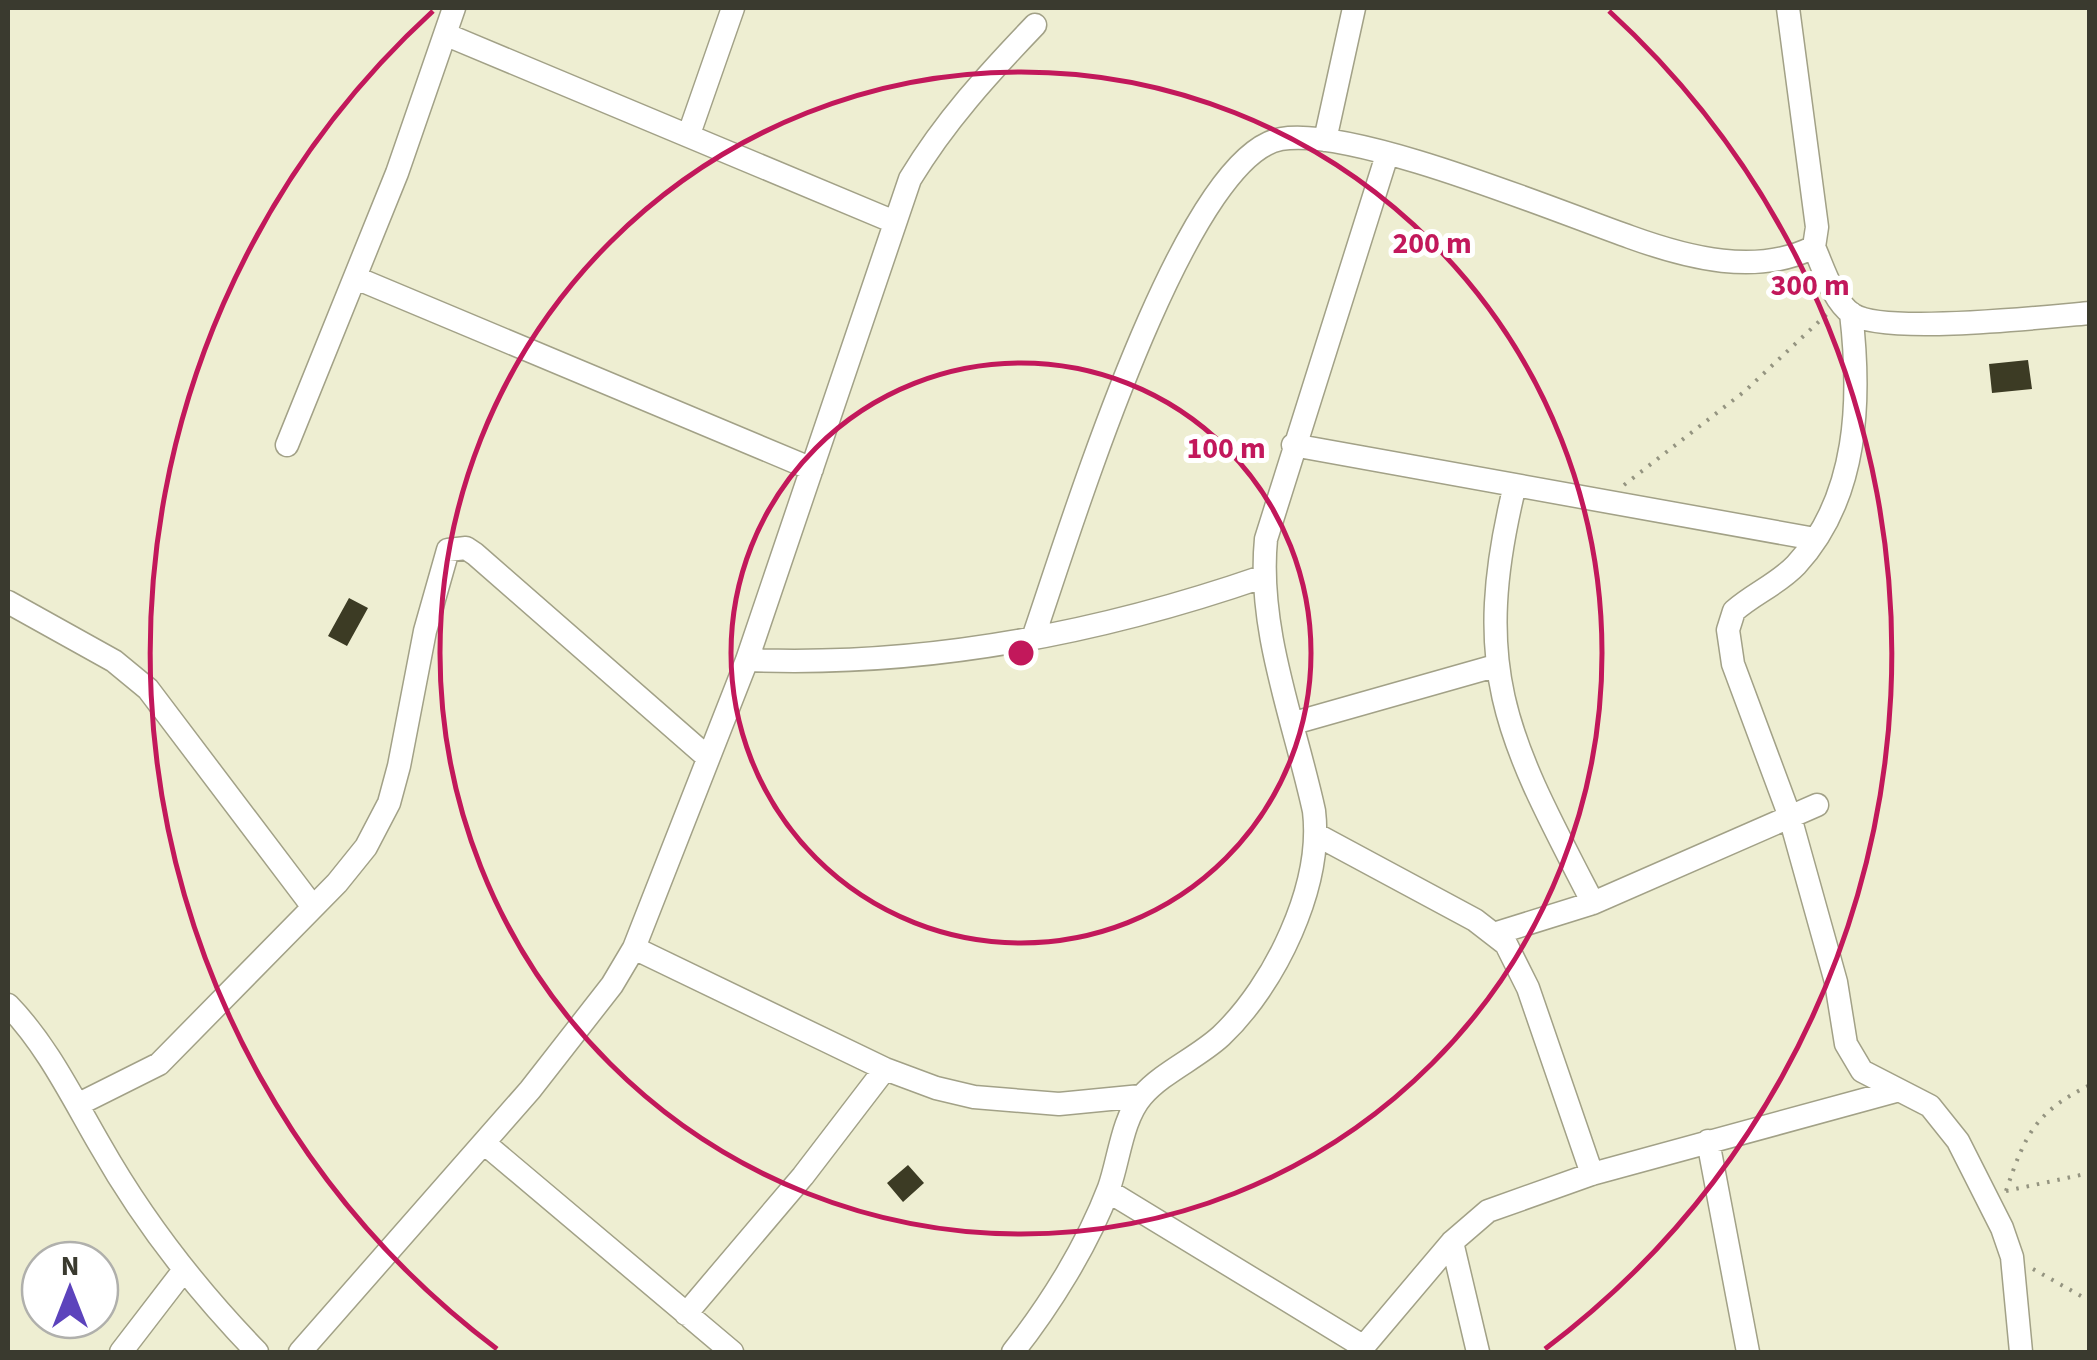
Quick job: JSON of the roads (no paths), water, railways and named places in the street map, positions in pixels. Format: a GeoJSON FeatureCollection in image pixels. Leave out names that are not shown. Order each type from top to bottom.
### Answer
{"type":"FeatureCollection","features":[{"type":"Feature","properties":{"kind":"street"},"geometry":{"type":"LineString","coordinates":[[287,445],[356,278],[454,8]]}},
{"type":"Feature","properties":{"kind":"street"},"geometry":{"type":"LineString","coordinates":[[689,134],[733,8]]}},
{"type":"Feature","properties":{"kind":"street"},"geometry":{"type":"LineString","coordinates":[[1325,140],[1354,8]]}},
{"type":"Feature","properties":{"kind":"street"},"geometry":{"type":"LineString","coordinates":[[1788,8],[1816,215],[1814,247],[1846,307],[1859,377],[1856,426],[1845,472],[1814,539],[1782,578],[1734,611],[1728,630],[1733,664],[1790,817],[1829,954],[1846,1044],[1862,1071],[1930,1106],[1943,1118],[1982,1184],[2012,1257],[2021,1352]]}},
{"type":"Feature","properties":{"kind":"street"},"geometry":{"type":"LineString","coordinates":[[300,1352],[432,1198],[484,1144],[602,998],[634,948],[706,756],[747,660],[892,221],[937,134],[1034,25]]}},
{"type":"Feature","properties":{"kind":"street"},"geometry":{"type":"LineString","coordinates":[[447,35],[892,221]]}},
{"type":"Feature","properties":{"kind":"street"},"geometry":{"type":"LineString","coordinates":[[1033,638],[1154,308],[1210,201],[1259,144],[1284,138],[1325,140],[1387,155],[1689,255],[1732,262],[1777,261],[1814,247]]}},
{"type":"Feature","properties":{"kind":"street"},"geometry":{"type":"LineString","coordinates":[[634,948],[885,1069],[974,1097],[1059,1104],[1141,1096],[1222,1035],[1268,981],[1304,891],[1317,835],[1262,577],[1266,539],[1292,445],[1387,155]]}},
{"type":"Feature","properties":{"kind":"street"},"geometry":{"type":"LineString","coordinates":[[356,278],[812,469]]}},
{"type":"Feature","properties":{"kind":"street"},"geometry":{"type":"LineString","coordinates":[[1846,307],[1871,320],[1944,323],[2090,313]]}},
{"type":"Feature","properties":{"kind":"street"},"geometry":{"type":"LineString","coordinates":[[1292,445],[1814,539]]}},
{"type":"Feature","properties":{"kind":"street"},"geometry":{"type":"LineString","coordinates":[[1515,485],[1495,594],[1495,666],[1505,716],[1528,777],[1593,902]]}},
{"type":"Feature","properties":{"kind":"street"},"geometry":{"type":"LineString","coordinates":[[79,1104],[158,1064],[313,907],[366,847],[389,803],[448,550],[466,548],[475,554],[706,756]]}},
{"type":"Feature","properties":{"kind":"street"},"geometry":{"type":"LineString","coordinates":[[747,660],[879,660],[1033,638],[1157,610],[1262,577]]}},
{"type":"Feature","properties":{"kind":"street"},"geometry":{"type":"LineString","coordinates":[[8,602],[114,661],[148,689],[313,907]]}},
{"type":"Feature","properties":{"kind":"street"},"geometry":{"type":"LineString","coordinates":[[1294,723],[1495,666]]}},
{"type":"Feature","properties":{"kind":"street"},"geometry":{"type":"LineString","coordinates":[[1497,933],[1593,902],[1817,805]]}},
{"type":"Feature","properties":{"kind":"street"},"geometry":{"type":"LineString","coordinates":[[1317,835],[1497,933],[1516,958],[1528,988],[1592,1174]]}},
{"type":"Feature","properties":{"kind":"street"},"geometry":{"type":"LineString","coordinates":[[8,1005],[79,1104],[100,1146],[184,1270],[257,1352]]}},
{"type":"Feature","properties":{"kind":"street"},"geometry":{"type":"LineString","coordinates":[[686,1314],[885,1069]]}},
{"type":"Feature","properties":{"kind":"street"},"geometry":{"type":"LineString","coordinates":[[1108,1191],[1362,1350],[1452,1242],[1488,1211],[1592,1174],[1896,1091]]}},
{"type":"Feature","properties":{"kind":"street"},"geometry":{"type":"LineString","coordinates":[[1013,1352],[1072,1264],[1108,1191],[1141,1096]]}},
{"type":"Feature","properties":{"kind":"street"},"geometry":{"type":"LineString","coordinates":[[1708,1140],[1748,1352]]}},
{"type":"Feature","properties":{"kind":"street"},"geometry":{"type":"LineString","coordinates":[[484,1144],[732,1352]]}},
{"type":"Feature","properties":{"kind":"street"},"geometry":{"type":"LineString","coordinates":[[1452,1242],[1478,1352]]}},
{"type":"Feature","properties":{"kind":"street"},"geometry":{"type":"LineString","coordinates":[[120,1352],[184,1270]]}}]}
